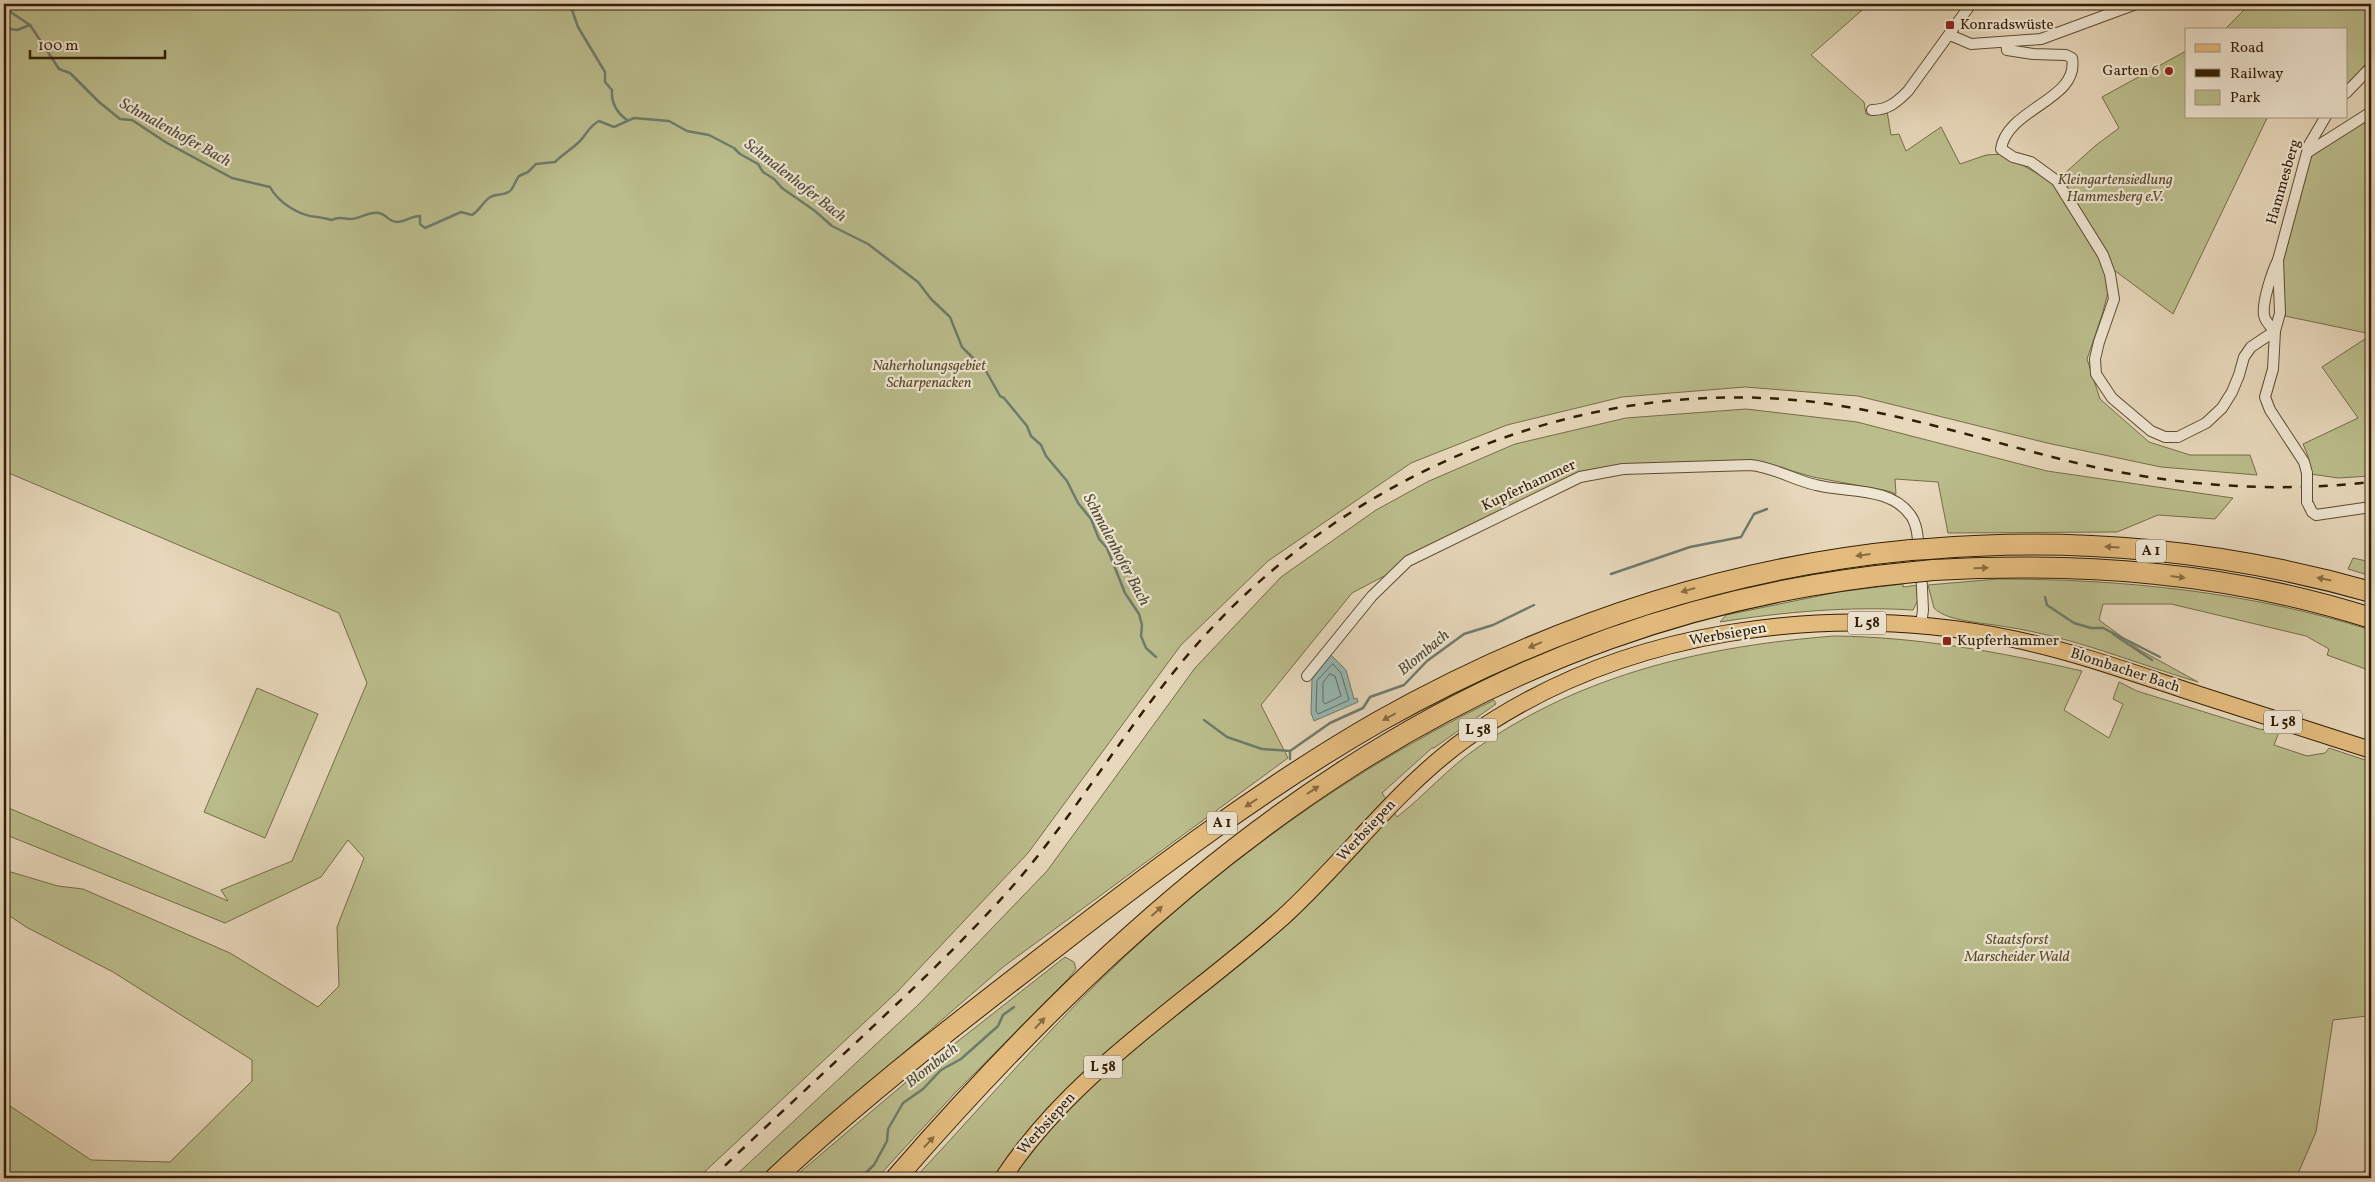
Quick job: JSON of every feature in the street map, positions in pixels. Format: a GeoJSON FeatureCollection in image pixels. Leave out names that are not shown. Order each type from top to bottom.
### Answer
{"type":"FeatureCollection","features":[{"type":"Feature","properties":{"kind":"highway","name":"A 1"},"geometry":{"type":"LineString","coordinates":[[775,1178],[870,1094],[1016,977],[1141,881],[1296,773],[1378,723],[1511,655],[1616,613],[1674,594],[1735,578],[1840,558],[1920,550],[2018,545],[2121,547],[2244,563],[2334,581],[2371,592]]}},
{"type":"Feature","properties":{"kind":"highway","name":"A 1"},"geometry":{"type":"LineString","coordinates":[[896,1178],[1046,1016],[1162,907],[1274,817],[1344,769],[1442,712],[1520,674],[1624,633],[1763,594],[1841,580],[1924,571],[2017,566],[2126,570],[2240,586],[2371,618]]}},
{"type":"Feature","properties":{"kind":"main road","name":"Blombacher Bach"},"geometry":{"type":"LineString","coordinates":[[1812,624],[1871,623],[1922,625],[1988,634],[2077,654],[2371,750]]}},
{"type":"Feature","properties":{"kind":"main road","name":"Werbsiepen"},"geometry":{"type":"LineString","coordinates":[[1003,1178],[1034,1136],[1072,1095],[1306,896],[1413,783],[1439,759],[1476,732],[1545,691],[1599,668],[1638,655],[1732,633],[1812,624]]}},
{"type":"Feature","properties":{"kind":"street"},"geometry":{"type":"LineString","coordinates":[[1950,34],[1971,44],[2041,39],[2136,4]]}},
{"type":"Feature","properties":{"kind":"street"},"geometry":{"type":"LineString","coordinates":[[1872,110],[1880,110],[1896,103],[1922,73],[1950,34],[1967,5]]}},
{"type":"Feature","properties":{"kind":"street"},"geometry":{"type":"LineString","coordinates":[[2006,43],[2007,50],[2033,54],[2066,54],[2072,58],[2074,66],[2071,76],[2061,88],[2020,117],[2005,136],[2001,149],[2013,157],[2032,162],[2057,181],[2103,255],[2110,274],[2114,299],[2095,359],[2096,374],[2112,398],[2158,435],[2168,438],[2191,432],[2206,423],[2222,408],[2239,375],[2244,357],[2251,347],[2275,332]]}},
{"type":"Feature","properties":{"kind":"street"},"geometry":{"type":"LineString","coordinates":[[2348,91],[2371,67]]}},
{"type":"Feature","properties":{"kind":"street"},"geometry":{"type":"LineString","coordinates":[[2308,152],[2371,112]]}},
{"type":"Feature","properties":{"kind":"street","name":"Hammesberg"},"geometry":{"type":"LineString","coordinates":[[2275,332],[2266,322],[2263,313],[2272,272],[2278,260],[2298,180],[2315,132],[2325,118]]}},
{"type":"Feature","properties":{"kind":"street","name":"Hammesberg"},"geometry":{"type":"LineString","coordinates":[[2278,260],[2280,313],[2275,332],[2273,369],[2265,397],[2270,410],[2304,462],[2307,473],[2307,502],[2312,512],[2316,515],[2371,507]]}},
{"type":"Feature","properties":{"kind":"street","name":"Kupferhammer"},"geometry":{"type":"LineString","coordinates":[[1307,676],[1372,596],[1408,561],[1580,477],[1623,469],[1768,467],[1799,481],[1818,486],[1852,489],[1895,502],[1911,516],[1918,534],[1923,586],[1922,625]]}},
{"type":"Feature","properties":{"kind":"street"},"geometry":{"type":"LineString","coordinates":[[2367,1178],[2371,1171]]}},
{"type":"Feature","properties":{"kind":"green space","name":"Naherholungsgebiet Scharpenacken"},"geometry":{"type":"Polygon","coordinates":[[[4,4],[1869,4],[1811,55],[1864,102],[1866,114],[1876,115],[1887,111],[1891,135],[1899,134],[1906,151],[1941,127],[1960,164],[1986,155],[2003,154],[2054,183],[2095,146],[2119,128],[2102,97],[2185,52],[2185,118],[2267,118],[2173,314],[2114,270],[2102,315],[2087,359],[2100,399],[2149,442],[2190,455],[2250,455],[2257,475],[2161,467],[2047,443],[1858,396],[1745,387],[1622,397],[1507,425],[1411,463],[1268,561],[1181,645],[1028,853],[897,992],[698,1178],[4,1178],[4,1102],[91,1160],[170,1162],[252,1081],[252,1060],[113,972],[26,927],[4,912],[4,870],[58,886],[83,889],[230,953],[318,1007],[339,986],[337,927],[364,858],[348,840],[321,877],[225,923],[4,834],[4,806],[228,901],[221,890],[292,861],[367,683],[339,613],[4,471],[4,4]]]}},
{"type":"Feature","properties":{"kind":"green space"},"geometry":{"type":"Polygon","coordinates":[[[2250,4],[2371,4],[2371,64],[2348,86],[2348,28],[2226,28],[2250,4]]]}},
{"type":"Feature","properties":{"kind":"green space"},"geometry":{"type":"Polygon","coordinates":[[[2371,116],[2371,334],[2285,316],[2281,269],[2310,156],[2371,116]]]}},
{"type":"Feature","properties":{"kind":"green space"},"geometry":{"type":"Polygon","coordinates":[[[2371,335],[2371,476],[2338,478],[2311,474],[2308,456],[2303,444],[2358,418],[2322,367],[2371,335]]]}},
{"type":"Feature","properties":{"kind":"green space"},"geometry":{"type":"Polygon","coordinates":[[[1746,409],[1857,422],[2047,471],[2233,498],[2215,519],[2158,515],[2117,532],[1948,533],[1938,482],[1895,479],[1896,494],[1813,477],[1762,462],[1594,469],[1581,472],[1352,593],[1261,705],[1288,758],[1003,967],[759,1178],[733,1178],[918,1005],[1047,871],[1195,668],[1281,577],[1376,510],[1429,481],[1515,444],[1626,418],[1746,409]]]}},
{"type":"Feature","properties":{"kind":"green space"},"geometry":{"type":"Polygon","coordinates":[[[2353,558],[2371,562],[2371,576],[2348,569],[2353,558]]]}},
{"type":"Feature","properties":{"kind":"green space"},"geometry":{"type":"Polygon","coordinates":[[[1997,579],[2092,582],[2186,590],[2233,597],[2325,617],[2371,630],[2371,671],[2327,655],[2329,649],[2306,636],[2171,604],[2103,604],[2099,620],[2140,650],[2198,682],[2056,637],[2032,631],[1958,619],[1940,613],[1934,608],[1928,585],[1997,579]]]}},
{"type":"Feature","properties":{"kind":"green space"},"geometry":{"type":"Polygon","coordinates":[[[1903,584],[1903,587],[1919,585],[1918,600],[1913,610],[1816,611],[1720,622],[1726,615],[1838,592],[1903,584]]]}},
{"type":"Feature","properties":{"kind":"green space","name":"Staatsforst Marscheider Wald"},"geometry":{"type":"Polygon","coordinates":[[[1834,636],[1897,639],[1959,647],[2082,671],[2064,710],[2109,738],[2123,704],[2113,699],[2119,682],[2137,691],[2259,729],[2279,732],[2274,745],[2307,756],[2325,753],[2329,748],[2371,762],[2371,1000],[2367,1016],[2333,1020],[2316,1132],[2296,1178],[915,1178],[1054,1027],[1102,978],[1153,931],[1205,886],[1259,844],[1373,766],[1494,700],[1496,704],[1432,748],[1382,793],[1397,817],[1456,764],[1477,748],[1518,722],[1560,700],[1603,682],[1693,656],[1740,647],[1834,636]]]}},
{"type":"Feature","properties":{"kind":"green space"},"geometry":{"type":"Polygon","coordinates":[[[257,688],[318,714],[265,838],[204,812],[257,688]]]}},
{"type":"Feature","properties":{"kind":"green space"},"geometry":{"type":"Polygon","coordinates":[[[1065,957],[1074,962],[1076,969],[1069,978],[954,1094],[877,1178],[793,1178],[911,1078],[1065,957]]]}},
{"type":"Feature","properties":{"kind":"water"},"geometry":{"type":"Polygon","coordinates":[[[1331,655],[1346,670],[1354,699],[1357,698],[1358,702],[1314,721],[1311,713],[1312,679],[1331,655]]]}},
{"type":"Feature","properties":{"kind":"waterway","name":"Schmalenhofer Bach"},"geometry":{"type":"LineString","coordinates":[[6,4],[9,11],[30,25],[59,69],[70,73],[99,102],[120,119],[132,120],[167,143],[232,178],[270,187],[284,203],[296,211],[310,216],[332,220],[339,218],[352,219],[376,213],[397,222],[420,216],[420,224],[425,228],[461,212],[472,215],[492,196],[509,192],[519,176],[528,172],[536,164],[555,162],[577,144],[590,128],[599,121],[614,127],[634,118],[669,121],[687,131],[709,135],[734,148],[740,154],[758,164],[763,172],[774,179],[782,188],[815,211],[832,226],[868,244],[918,282],[931,299],[950,317],[962,347],[986,371],[1000,396],[1004,398],[1027,426],[1031,436],[1041,445],[1046,456],[1067,481],[1078,503],[1091,519],[1099,539],[1107,548],[1125,593],[1139,614],[1142,625],[1141,636],[1146,648],[1156,657]]}},
{"type":"Feature","properties":{"kind":"waterway"},"geometry":{"type":"LineString","coordinates":[[570,4],[578,27],[605,72],[605,82],[612,90],[612,99],[615,107],[627,120]]}},
{"type":"Feature","properties":{"kind":"waterway"},"geometry":{"type":"LineString","coordinates":[[4,28],[17,30],[30,25]]}},
{"type":"Feature","properties":{"kind":"waterway","name":"Blombach"},"geometry":{"type":"LineString","coordinates":[[1611,574],[1690,547],[1741,537],[1754,514],[1767,509]]}},
{"type":"Feature","properties":{"kind":"waterway","name":"Blombach"},"geometry":{"type":"LineString","coordinates":[[2045,597],[2047,605],[2074,623],[2091,628],[2103,628],[2160,657]]}},
{"type":"Feature","properties":{"kind":"waterway","name":"Blombach"},"geometry":{"type":"LineString","coordinates":[[1290,759],[1290,751],[1330,723],[1363,708],[1370,697],[1404,685],[1427,661],[1464,634],[1493,625],[1534,605]]}},
{"type":"Feature","properties":{"kind":"waterway","name":"Blombach"},"geometry":{"type":"LineString","coordinates":[[2113,634],[2152,660]]}},
{"type":"Feature","properties":{"kind":"waterway","name":"Schmalenhofer Bach"},"geometry":{"type":"LineString","coordinates":[[1204,720],[1227,737],[1262,749],[1290,751]]}},
{"type":"Feature","properties":{"kind":"waterway","name":"Blombach"},"geometry":{"type":"LineString","coordinates":[[860,1178],[874,1165],[887,1141],[888,1129],[903,1103],[923,1089],[941,1070],[961,1059],[998,1026],[1003,1015],[1014,1007]]}},
{"type":"Feature","properties":{"kind":"railway"},"geometry":{"type":"LineString","coordinates":[[712,1178],[923,978],[1000,900],[1041,852],[1169,678],[1192,650],[1248,592],[1310,540],[1378,496],[1450,459],[1525,431],[1603,411],[1683,400],[1764,398],[1805,401],[1886,414],[2085,465],[2191,483],[2227,486],[2299,487],[2371,482]]}},
{"type":"Feature","properties":{"kind":"place","name":"Konradswüste"},"geometry":{"type":"Point","coordinates":[1950,25]}},
{"type":"Feature","properties":{"kind":"place","name":"Garten 6"},"geometry":{"type":"Point","coordinates":[2169,71]}},
{"type":"Feature","properties":{"kind":"place","name":"Kupferhammer"},"geometry":{"type":"Point","coordinates":[1947,641]}},
{"type":"Feature","properties":{"kind":"park label","name":"Kleingartensiedlung Hammesberg e.V."},"geometry":{"type":"Point","coordinates":[2115,188]}}]}
